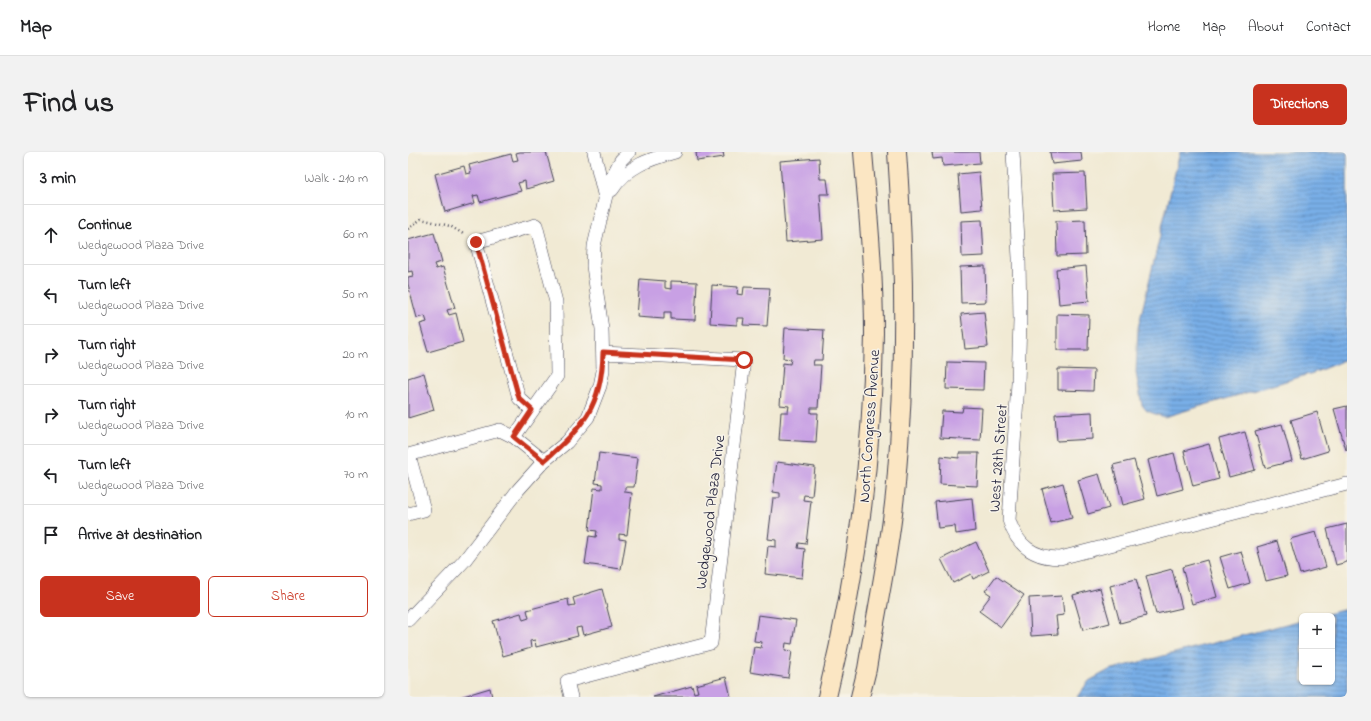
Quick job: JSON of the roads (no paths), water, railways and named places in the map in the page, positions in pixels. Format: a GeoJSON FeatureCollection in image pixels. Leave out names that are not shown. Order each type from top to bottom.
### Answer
{"type":"FeatureCollection","features":[{"type":"Feature","properties":{"kind":"street"},"geometry":{"type":"LineString","coordinates":[[594,152],[605,200]]}},
{"type":"Feature","properties":{"kind":"street"},"geometry":{"type":"LineString","coordinates":[[408,620],[464,561],[518,490],[544,461],[567,442],[588,417],[600,386],[603,352],[600,311],[593,266],[594,246],[605,200],[615,170],[629,152]]}},
{"type":"Feature","properties":{"kind":"street"},"geometry":{"type":"LineString","coordinates":[[605,200],[616,183],[638,164],[675,152]]}},
{"type":"Feature","properties":{"kind":"street","name":"North Congress Avenue"},"geometry":{"type":"LineString","coordinates":[[827,697],[854,566],[865,488],[871,407],[874,332],[872,250],[863,152]]}},
{"type":"Feature","properties":{"kind":"street","name":"North Congress Avenue"},"geometry":{"type":"LineString","coordinates":[[860,697],[867,669],[896,485],[901,409],[904,296],[902,219],[897,152]]}},
{"type":"Feature","properties":{"kind":"street","name":"West 28th Street"},"geometry":{"type":"LineString","coordinates":[[1012,152],[1019,258],[1020,322],[1018,383],[1009,514],[1012,531],[1018,541],[1028,550],[1038,555],[1060,558],[1347,484]]}},
{"type":"Feature","properties":{"kind":"street"},"geometry":{"type":"LineString","coordinates":[[514,437],[557,376],[556,302],[536,225],[476,242],[519,398],[532,410]]}},
{"type":"Feature","properties":{"kind":"street","name":"Wedgewood Plaza Drive"},"geometry":{"type":"LineString","coordinates":[[571,697],[566,681],[711,644],[744,360],[603,352]]}},
{"type":"Feature","properties":{"kind":"street"},"geometry":{"type":"LineString","coordinates":[[408,514],[424,510],[409,455],[500,430],[514,437],[544,461]]}},
{"type":"Feature","properties":{"kind":"water"},"geometry":{"type":"Polygon","coordinates":[[[1180,152],[1347,152],[1347,359],[1313,373],[1164,417],[1147,411],[1142,405],[1136,373],[1138,328],[1180,152]]]}},
{"type":"Feature","properties":{"kind":"water"},"geometry":{"type":"Polygon","coordinates":[[[1347,609],[1347,697],[1077,697],[1089,681],[1109,670],[1299,621],[1299,685],[1335,685],[1335,613],[1330,613],[1347,609]]]}}]}
